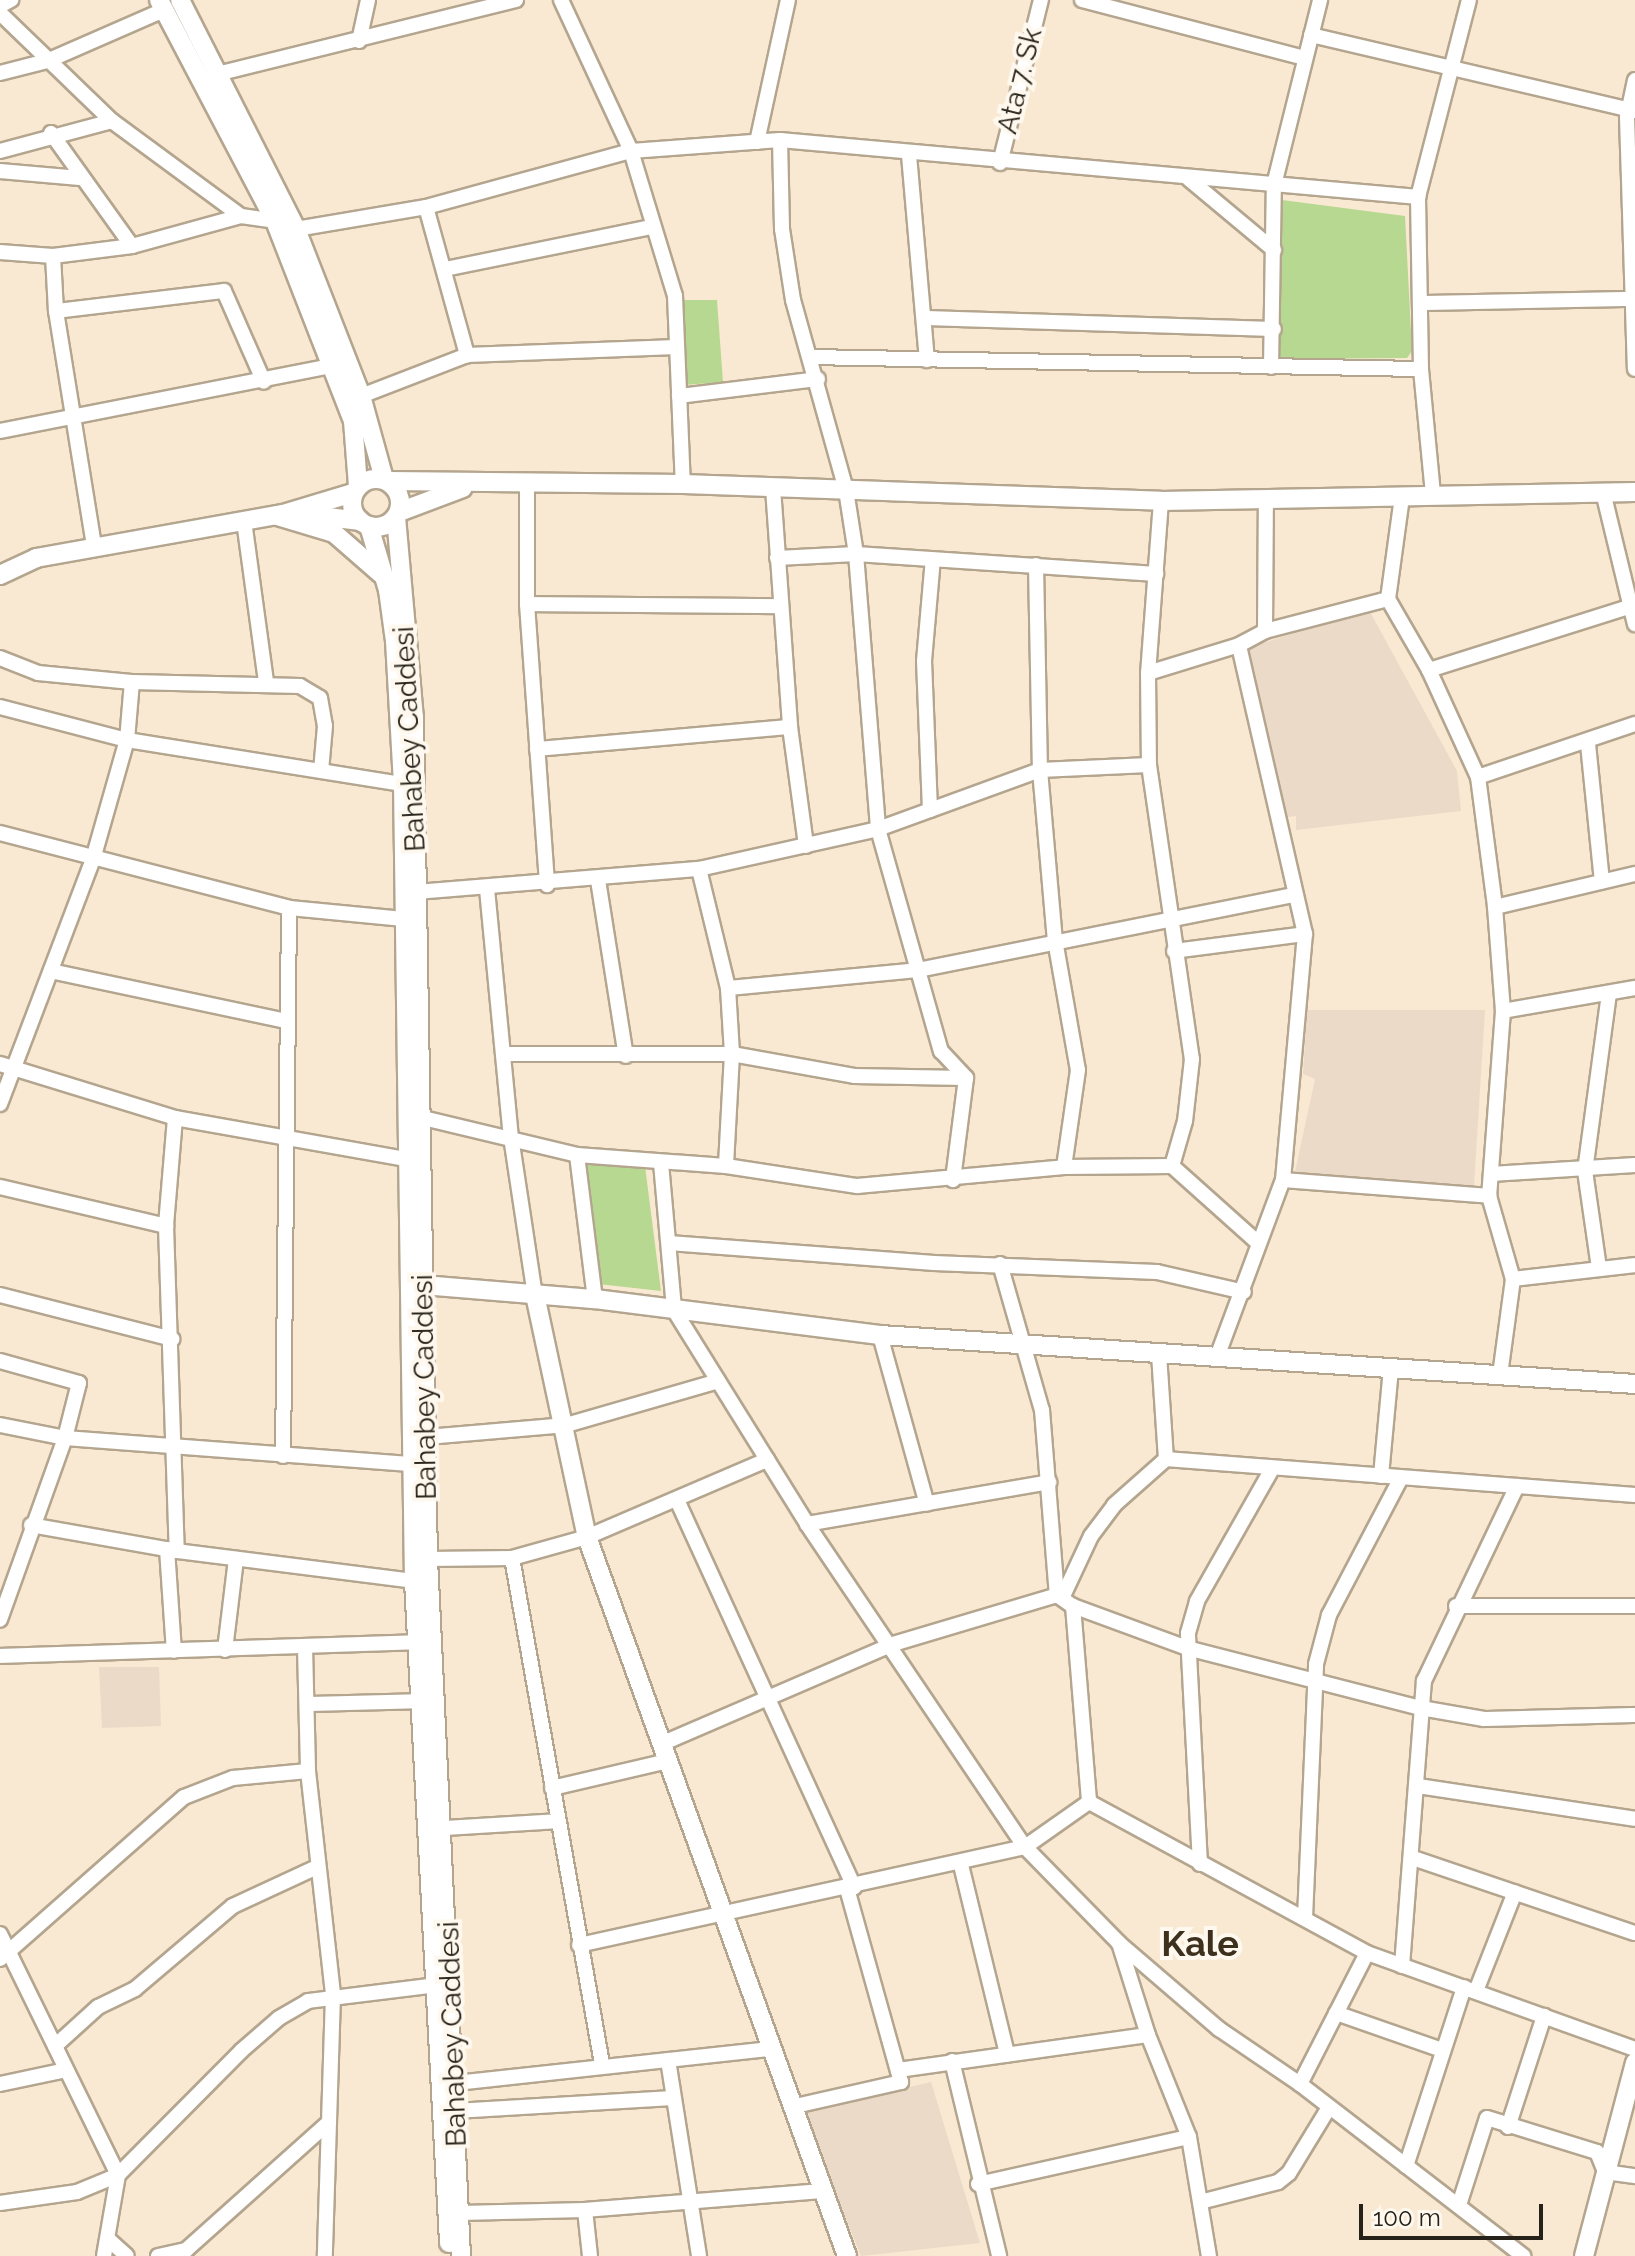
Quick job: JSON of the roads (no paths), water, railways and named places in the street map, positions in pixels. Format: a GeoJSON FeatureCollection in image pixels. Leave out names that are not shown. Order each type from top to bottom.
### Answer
{"type":"FeatureCollection","features":[{"type":"Feature","properties":{"kind":"street"},"geometry":{"type":"LineString","coordinates":[[0,6],[11,0]]}},
{"type":"Feature","properties":{"kind":"street"},"geometry":{"type":"LineString","coordinates":[[359,41],[368,0]]}},
{"type":"Feature","properties":{"kind":"street"},"geometry":{"type":"LineString","coordinates":[[221,73],[516,0]]}},
{"type":"Feature","properties":{"kind":"street"},"geometry":{"type":"LineString","coordinates":[[561,0],[631,151],[675,296],[683,484]]}},
{"type":"Feature","properties":{"kind":"street"},"geometry":{"type":"LineString","coordinates":[[757,142],[788,0]]}},
{"type":"Feature","properties":{"kind":"street","name":"Ata 7. Sk"},"geometry":{"type":"LineString","coordinates":[[1000,163],[1041,0]]}},
{"type":"Feature","properties":{"kind":"street"},"geometry":{"type":"LineString","coordinates":[[1082,0],[1305,58]]}},
{"type":"Feature","properties":{"kind":"street"},"geometry":{"type":"LineString","coordinates":[[1271,367],[1274,185],[1320,0]]}},
{"type":"Feature","properties":{"kind":"street"},"geometry":{"type":"LineString","coordinates":[[1433,494],[1421,369],[1418,197],[1449,66],[1469,0]]}},
{"type":"Feature","properties":{"kind":"street"},"geometry":{"type":"LineString","coordinates":[[0,73],[47,61],[168,3]]}},
{"type":"Feature","properties":{"kind":"street"},"geometry":{"type":"LineString","coordinates":[[168,3],[221,73],[296,229],[361,396],[386,480],[398,491],[398,515]]}},
{"type":"Feature","properties":{"kind":"street"},"geometry":{"type":"LineString","coordinates":[[168,3],[275,221],[353,421],[356,490],[352,509],[365,524]]}},
{"type":"Feature","properties":{"kind":"street"},"geometry":{"type":"LineString","coordinates":[[0,13],[112,121],[241,216]]}},
{"type":"Feature","properties":{"kind":"street"},"geometry":{"type":"LineString","coordinates":[[1311,35],[1632,111]]}},
{"type":"Feature","properties":{"kind":"street"},"geometry":{"type":"LineString","coordinates":[[1635,80],[1630,299],[1635,369]]}},
{"type":"Feature","properties":{"kind":"street"},"geometry":{"type":"LineString","coordinates":[[0,151],[51,133],[112,121]]}},
{"type":"Feature","properties":{"kind":"street"},"geometry":{"type":"LineString","coordinates":[[51,133],[80,178],[132,246]]}},
{"type":"Feature","properties":{"kind":"street"},"geometry":{"type":"LineString","coordinates":[[780,140],[782,229],[793,300],[818,379],[846,490],[856,554],[878,829],[941,1051],[966,1078]]}},
{"type":"Feature","properties":{"kind":"street"},"geometry":{"type":"LineString","coordinates":[[296,229],[426,207],[631,151],[780,140],[909,155],[1418,197]]}},
{"type":"Feature","properties":{"kind":"street"},"geometry":{"type":"LineString","coordinates":[[909,155],[927,360]]}},
{"type":"Feature","properties":{"kind":"street"},"geometry":{"type":"LineString","coordinates":[[0,171],[80,178]]}},
{"type":"Feature","properties":{"kind":"street"},"geometry":{"type":"LineString","coordinates":[[1188,178],[1274,250]]}},
{"type":"Feature","properties":{"kind":"street"},"geometry":{"type":"LineString","coordinates":[[426,207],[467,355]]}},
{"type":"Feature","properties":{"kind":"street"},"geometry":{"type":"LineString","coordinates":[[0,252],[53,256],[132,246],[241,216],[275,221]]}},
{"type":"Feature","properties":{"kind":"street"},"geometry":{"type":"LineString","coordinates":[[445,269],[652,227]]}},
{"type":"Feature","properties":{"kind":"street"},"geometry":{"type":"LineString","coordinates":[[53,256],[56,311],[94,546]]}},
{"type":"Feature","properties":{"kind":"street"},"geometry":{"type":"LineString","coordinates":[[56,311],[224,291],[264,382]]}},
{"type":"Feature","properties":{"kind":"street"},"geometry":{"type":"LineString","coordinates":[[1420,303],[1630,299]]}},
{"type":"Feature","properties":{"kind":"street"},"geometry":{"type":"LineString","coordinates":[[925,318],[1274,329]]}},
{"type":"Feature","properties":{"kind":"street"},"geometry":{"type":"LineString","coordinates":[[361,396],[467,355],[676,347]]}},
{"type":"Feature","properties":{"kind":"street"},"geometry":{"type":"LineString","coordinates":[[810,357],[1421,369]]}},
{"type":"Feature","properties":{"kind":"street"},"geometry":{"type":"LineString","coordinates":[[0,431],[72,414],[264,382],[330,366]]}},
{"type":"Feature","properties":{"kind":"street"},"geometry":{"type":"LineString","coordinates":[[679,396],[818,379]]}},
{"type":"Feature","properties":{"kind":"street"},"geometry":{"type":"LineString","coordinates":[[0,575],[36,558],[279,515],[386,480],[527,485],[683,484],[1161,501],[1635,492]]}},
{"type":"Feature","properties":{"kind":"street"},"geometry":{"type":"LineString","coordinates":[[279,515],[384,526],[398,515],[478,484]]}},
{"type":"Feature","properties":{"kind":"street"},"geometry":{"type":"LineString","coordinates":[[527,485],[527,604],[547,885]]}},
{"type":"Feature","properties":{"kind":"street"},"geometry":{"type":"LineString","coordinates":[[773,488],[790,727],[806,846]]}},
{"type":"Feature","properties":{"kind":"street"},"geometry":{"type":"LineString","coordinates":[[1603,492],[1635,624]]}},
{"type":"Feature","properties":{"kind":"street"},"geometry":{"type":"LineString","coordinates":[[1402,497],[1388,599],[1429,670],[1478,777],[1495,907],[1503,1011],[1489,1196],[1513,1279],[1500,1375]]}},
{"type":"Feature","properties":{"kind":"street"},"geometry":{"type":"LineString","coordinates":[[1161,501],[1148,673],[1149,765],[1169,923],[1192,1059],[1185,1121],[1172,1166]]}},
{"type":"Feature","properties":{"kind":"street"},"geometry":{"type":"LineString","coordinates":[[1265,631],[1266,501]]}},
{"type":"Feature","properties":{"kind":"street"},"geometry":{"type":"LineString","coordinates":[[279,515],[334,533],[351,543],[379,570],[388,590]]}},
{"type":"Feature","properties":{"kind":"street","name":"Bahabey Caddesi"},"geometry":{"type":"LineString","coordinates":[[398,515],[414,717],[428,1559],[444,1828],[461,2256]]}},
{"type":"Feature","properties":{"kind":"street"},"geometry":{"type":"LineString","coordinates":[[244,521],[266,682]]}},
{"type":"Feature","properties":{"kind":"street","name":"Bahabey Caddesi"},"geometry":{"type":"LineString","coordinates":[[365,524],[388,590],[403,784],[414,1581],[449,2256]]}},
{"type":"Feature","properties":{"kind":"street"},"geometry":{"type":"LineString","coordinates":[[777,558],[856,554],[1156,574]]}},
{"type":"Feature","properties":{"kind":"street"},"geometry":{"type":"LineString","coordinates":[[930,810],[924,661],[933,559]]}},
{"type":"Feature","properties":{"kind":"street"},"geometry":{"type":"LineString","coordinates":[[1036,565],[1040,770],[1055,940],[1078,1070],[1064,1167]]}},
{"type":"Feature","properties":{"kind":"street"},"geometry":{"type":"LineString","coordinates":[[1148,673],[1239,645],[1265,631],[1388,599]]}},
{"type":"Feature","properties":{"kind":"street"},"geometry":{"type":"LineString","coordinates":[[527,604],[780,606]]}},
{"type":"Feature","properties":{"kind":"street"},"geometry":{"type":"LineString","coordinates":[[1429,670],[1631,605]]}},
{"type":"Feature","properties":{"kind":"street"},"geometry":{"type":"LineString","coordinates":[[1217,1357],[1244,1292],[1258,1243],[1283,1180],[1305,934],[1239,645]]}},
{"type":"Feature","properties":{"kind":"street"},"geometry":{"type":"LineString","coordinates":[[0,658],[38,673],[132,682],[266,682],[300,686],[320,698],[325,726],[321,771]]}},
{"type":"Feature","properties":{"kind":"street"},"geometry":{"type":"LineString","coordinates":[[0,1104],[7,1066],[51,971],[93,859],[127,740],[132,682]]}},
{"type":"Feature","properties":{"kind":"street"},"geometry":{"type":"LineString","coordinates":[[0,707],[127,740],[403,784]]}},
{"type":"Feature","properties":{"kind":"street"},"geometry":{"type":"LineString","coordinates":[[1478,777],[1588,744],[1635,724]]}},
{"type":"Feature","properties":{"kind":"street"},"geometry":{"type":"LineString","coordinates":[[537,749],[790,727]]}},
{"type":"Feature","properties":{"kind":"street"},"geometry":{"type":"LineString","coordinates":[[1588,744],[1602,881]]}},
{"type":"Feature","properties":{"kind":"street"},"geometry":{"type":"LineString","coordinates":[[417,892],[547,885],[699,869],[878,829],[1040,770],[1149,765]]}},
{"type":"Feature","properties":{"kind":"street"},"geometry":{"type":"LineString","coordinates":[[0,833],[289,908],[404,919]]}},
{"type":"Feature","properties":{"kind":"street"},"geometry":{"type":"LineString","coordinates":[[699,869],[728,988],[732,1054],[726,1166]]}},
{"type":"Feature","properties":{"kind":"street"},"geometry":{"type":"LineString","coordinates":[[1495,907],[1635,874]]}},
{"type":"Feature","properties":{"kind":"street"},"geometry":{"type":"LineString","coordinates":[[598,880],[626,1056]]}},
{"type":"Feature","properties":{"kind":"street"},"geometry":{"type":"LineString","coordinates":[[487,889],[511,1137],[535,1295],[566,1425],[587,1537],[724,1913],[768,2049],[847,2256]]}},
{"type":"Feature","properties":{"kind":"street"},"geometry":{"type":"LineString","coordinates":[[728,988],[918,970],[1055,940],[1169,923],[1295,895]]}},
{"type":"Feature","properties":{"kind":"street"},"geometry":{"type":"LineString","coordinates":[[283,1456],[283,1140],[289,908]]}},
{"type":"Feature","properties":{"kind":"street"},"geometry":{"type":"LineString","coordinates":[[1174,951],[1305,934]]}},
{"type":"Feature","properties":{"kind":"street"},"geometry":{"type":"LineString","coordinates":[[51,971],[286,1021]]}},
{"type":"Feature","properties":{"kind":"street"},"geometry":{"type":"LineString","coordinates":[[1503,1011],[1635,988]]}},
{"type":"Feature","properties":{"kind":"street"},"geometry":{"type":"LineString","coordinates":[[1599,1268],[1585,1171],[1609,994]]}},
{"type":"Feature","properties":{"kind":"street"},"geometry":{"type":"LineString","coordinates":[[503,1054],[732,1054],[854,1076],[966,1078]]}},
{"type":"Feature","properties":{"kind":"street"},"geometry":{"type":"LineString","coordinates":[[7,1066],[175,1118],[283,1140],[406,1159]]}},
{"type":"Feature","properties":{"kind":"street"},"geometry":{"type":"LineString","coordinates":[[953,1180],[966,1078]]}},
{"type":"Feature","properties":{"kind":"street"},"geometry":{"type":"LineString","coordinates":[[419,1117],[577,1155],[726,1166],[857,1186],[953,1180],[1064,1167],[1172,1166],[1258,1243]]}},
{"type":"Feature","properties":{"kind":"street"},"geometry":{"type":"LineString","coordinates":[[174,1651],[172,1550],[177,1445],[166,1226],[175,1118]]}},
{"type":"Feature","properties":{"kind":"street"},"geometry":{"type":"LineString","coordinates":[[577,1155],[595,1299]]}},
{"type":"Feature","properties":{"kind":"street"},"geometry":{"type":"LineString","coordinates":[[661,1163],[674,1310],[807,1524],[893,1644],[1025,1847],[1119,1943],[1219,2029],[1300,2084],[1328,2109],[1459,2205],[1518,2254]]}},
{"type":"Feature","properties":{"kind":"street"},"geometry":{"type":"LineString","coordinates":[[1491,1174],[1585,1171],[1635,1165]]}},
{"type":"Feature","properties":{"kind":"street"},"geometry":{"type":"LineString","coordinates":[[1283,1180],[1489,1196]]}},
{"type":"Feature","properties":{"kind":"street"},"geometry":{"type":"LineString","coordinates":[[0,1187],[166,1226]]}},
{"type":"Feature","properties":{"kind":"street"},"geometry":{"type":"LineString","coordinates":[[669,1243],[1157,1272],[1244,1292]]}},
{"type":"Feature","properties":{"kind":"street"},"geometry":{"type":"LineString","coordinates":[[1000,1264],[1042,1410],[1089,1802]]}},
{"type":"Feature","properties":{"kind":"street"},"geometry":{"type":"LineString","coordinates":[[1513,1279],[1635,1265]]}},
{"type":"Feature","properties":{"kind":"street"},"geometry":{"type":"LineString","coordinates":[[423,1285],[595,1299],[880,1335],[1635,1384]]}},
{"type":"Feature","properties":{"kind":"street"},"geometry":{"type":"LineString","coordinates":[[0,1295],[172,1339]]}},
{"type":"Feature","properties":{"kind":"street"},"geometry":{"type":"LineString","coordinates":[[880,1335],[927,1504]]}},
{"type":"Feature","properties":{"kind":"street"},"geometry":{"type":"LineString","coordinates":[[1159,1354],[1166,1459]]}},
{"type":"Feature","properties":{"kind":"street"},"geometry":{"type":"LineString","coordinates":[[0,1361],[79,1383],[65,1438],[31,1525],[0,1620]]}},
{"type":"Feature","properties":{"kind":"street"},"geometry":{"type":"LineString","coordinates":[[1381,1476],[1391,1369]]}},
{"type":"Feature","properties":{"kind":"street"},"geometry":{"type":"LineString","coordinates":[[427,1437],[566,1425],[718,1381]]}},
{"type":"Feature","properties":{"kind":"street"},"geometry":{"type":"LineString","coordinates":[[0,1425],[65,1438],[413,1464]]}},
{"type":"Feature","properties":{"kind":"street"},"geometry":{"type":"LineString","coordinates":[[1064,1599],[1091,1536],[1114,1505],[1166,1459],[1635,1495]]}},
{"type":"Feature","properties":{"kind":"street"},"geometry":{"type":"LineString","coordinates":[[428,1559],[512,1558],[587,1537],[767,1460]]}},
{"type":"Feature","properties":{"kind":"street"},"geometry":{"type":"LineString","coordinates":[[1200,1864],[1187,1648],[1197,1601],[1272,1469]]}},
{"type":"Feature","properties":{"kind":"street"},"geometry":{"type":"LineString","coordinates":[[1305,1918],[1314,1682],[1329,1615],[1401,1478]]}},
{"type":"Feature","properties":{"kind":"street"},"geometry":{"type":"LineString","coordinates":[[807,1524],[1049,1482]]}},
{"type":"Feature","properties":{"kind":"street"},"geometry":{"type":"LineString","coordinates":[[1402,1966],[1413,1858],[1424,1681],[1456,1606],[1517,1486]]}},
{"type":"Feature","properties":{"kind":"street"},"geometry":{"type":"LineString","coordinates":[[677,1500],[850,1888],[901,2082],[791,2107]]}},
{"type":"Feature","properties":{"kind":"street"},"geometry":{"type":"LineString","coordinates":[[31,1525],[172,1550],[414,1581]]}},
{"type":"Feature","properties":{"kind":"street"},"geometry":{"type":"LineString","coordinates":[[512,1558],[602,2064]]}},
{"type":"Feature","properties":{"kind":"street"},"geometry":{"type":"LineString","coordinates":[[225,1650],[236,1559]]}},
{"type":"Feature","properties":{"kind":"street"},"geometry":{"type":"LineString","coordinates":[[552,1788],[664,1752],[893,1644],[1064,1599],[1187,1648],[1421,1708],[1484,1719],[1635,1715]]}},
{"type":"Feature","properties":{"kind":"street"},"geometry":{"type":"LineString","coordinates":[[1456,1606],[1635,1606]]}},
{"type":"Feature","properties":{"kind":"street"},"geometry":{"type":"LineString","coordinates":[[0,1656],[416,1642]]}},
{"type":"Feature","properties":{"kind":"street"},"geometry":{"type":"LineString","coordinates":[[305,1647],[308,1771],[333,1995],[325,2256]]}},
{"type":"Feature","properties":{"kind":"street"},"geometry":{"type":"LineString","coordinates":[[307,1704],[419,1701]]}},
{"type":"Feature","properties":{"kind":"street"},"geometry":{"type":"LineString","coordinates":[[5,1956],[184,1797],[233,1778],[308,1771]]}},
{"type":"Feature","properties":{"kind":"street"},"geometry":{"type":"LineString","coordinates":[[1418,1786],[1635,1819]]}},
{"type":"Feature","properties":{"kind":"street"},"geometry":{"type":"LineString","coordinates":[[579,1945],[961,1865],[1025,1847],[1089,1802]]}},
{"type":"Feature","properties":{"kind":"street"},"geometry":{"type":"LineString","coordinates":[[1089,1802],[1367,1953],[1635,2049]]}},
{"type":"Feature","properties":{"kind":"street"},"geometry":{"type":"LineString","coordinates":[[444,1828],[557,1821]]}},
{"type":"Feature","properties":{"kind":"street"},"geometry":{"type":"LineString","coordinates":[[1413,1858],[1635,1933]]}},
{"type":"Feature","properties":{"kind":"street"},"geometry":{"type":"LineString","coordinates":[[961,1865],[1007,2054]]}},
{"type":"Feature","properties":{"kind":"street"},"geometry":{"type":"LineString","coordinates":[[55,2046],[98,2007],[135,1989],[233,1906],[317,1867]]}},
{"type":"Feature","properties":{"kind":"street"},"geometry":{"type":"LineString","coordinates":[[1406,2166],[1442,2050],[1515,1892]]}},
{"type":"Feature","properties":{"kind":"street"},"geometry":{"type":"LineString","coordinates":[[0,1934],[5,1956],[55,2046],[118,2175],[104,2256]]}},
{"type":"Feature","properties":{"kind":"street"},"geometry":{"type":"LineString","coordinates":[[1119,1943],[1148,2035],[1189,2137],[1204,2201],[1209,2256]]}},
{"type":"Feature","properties":{"kind":"street"},"geometry":{"type":"LineString","coordinates":[[1300,2084],[1367,1953]]}},
{"type":"Feature","properties":{"kind":"street"},"geometry":{"type":"LineString","coordinates":[[0,2203],[77,2192],[118,2175],[279,2018],[333,1995],[436,1985]]}},
{"type":"Feature","properties":{"kind":"street"},"geometry":{"type":"LineString","coordinates":[[1336,2013],[1442,2050]]}},
{"type":"Feature","properties":{"kind":"street"},"geometry":{"type":"LineString","coordinates":[[1508,2127],[1544,2016]]}},
{"type":"Feature","properties":{"kind":"street"},"geometry":{"type":"LineString","coordinates":[[898,2070],[1148,2035]]}},
{"type":"Feature","properties":{"kind":"street"},"geometry":{"type":"LineString","coordinates":[[456,2083],[602,2064],[768,2049]]}},
{"type":"Feature","properties":{"kind":"street"},"geometry":{"type":"LineString","coordinates":[[668,2060],[687,2203],[699,2256]]}},
{"type":"Feature","properties":{"kind":"street"},"geometry":{"type":"LineString","coordinates":[[952,2061],[978,2184],[999,2256]]}},
{"type":"Feature","properties":{"kind":"street"},"geometry":{"type":"LineString","coordinates":[[1584,2256],[1635,2063]]}},
{"type":"Feature","properties":{"kind":"street"},"geometry":{"type":"LineString","coordinates":[[0,2084],[66,2070]]}},
{"type":"Feature","properties":{"kind":"street"},"geometry":{"type":"LineString","coordinates":[[455,2111],[673,2098]]}},
{"type":"Feature","properties":{"kind":"street"},"geometry":{"type":"LineString","coordinates":[[1204,2201],[1278,2182],[1289,2173],[1328,2109]]}},
{"type":"Feature","properties":{"kind":"street"},"geometry":{"type":"LineString","coordinates":[[1459,2205],[1487,2118],[1597,2152],[1605,2172]]}},
{"type":"Feature","properties":{"kind":"street"},"geometry":{"type":"LineString","coordinates":[[158,2256],[186,2250],[329,2122]]}},
{"type":"Feature","properties":{"kind":"street"},"geometry":{"type":"LineString","coordinates":[[978,2184],[1189,2137]]}},
{"type":"Feature","properties":{"kind":"street"},"geometry":{"type":"LineString","coordinates":[[1605,2172],[1635,2176]]}},
{"type":"Feature","properties":{"kind":"street"},"geometry":{"type":"LineString","coordinates":[[460,2213],[585,2210],[821,2191]]}},
{"type":"Feature","properties":{"kind":"street"},"geometry":{"type":"LineString","coordinates":[[585,2210],[590,2256]]}},
{"type":"Feature","properties":{"kind":"street"},"geometry":{"type":"LineString","coordinates":[[108,2239],[127,2256]]}},
{"type":"Feature","properties":{"kind":"district","name":"Kale"},"geometry":{"type":"Point","coordinates":[1200,1944]}}]}
